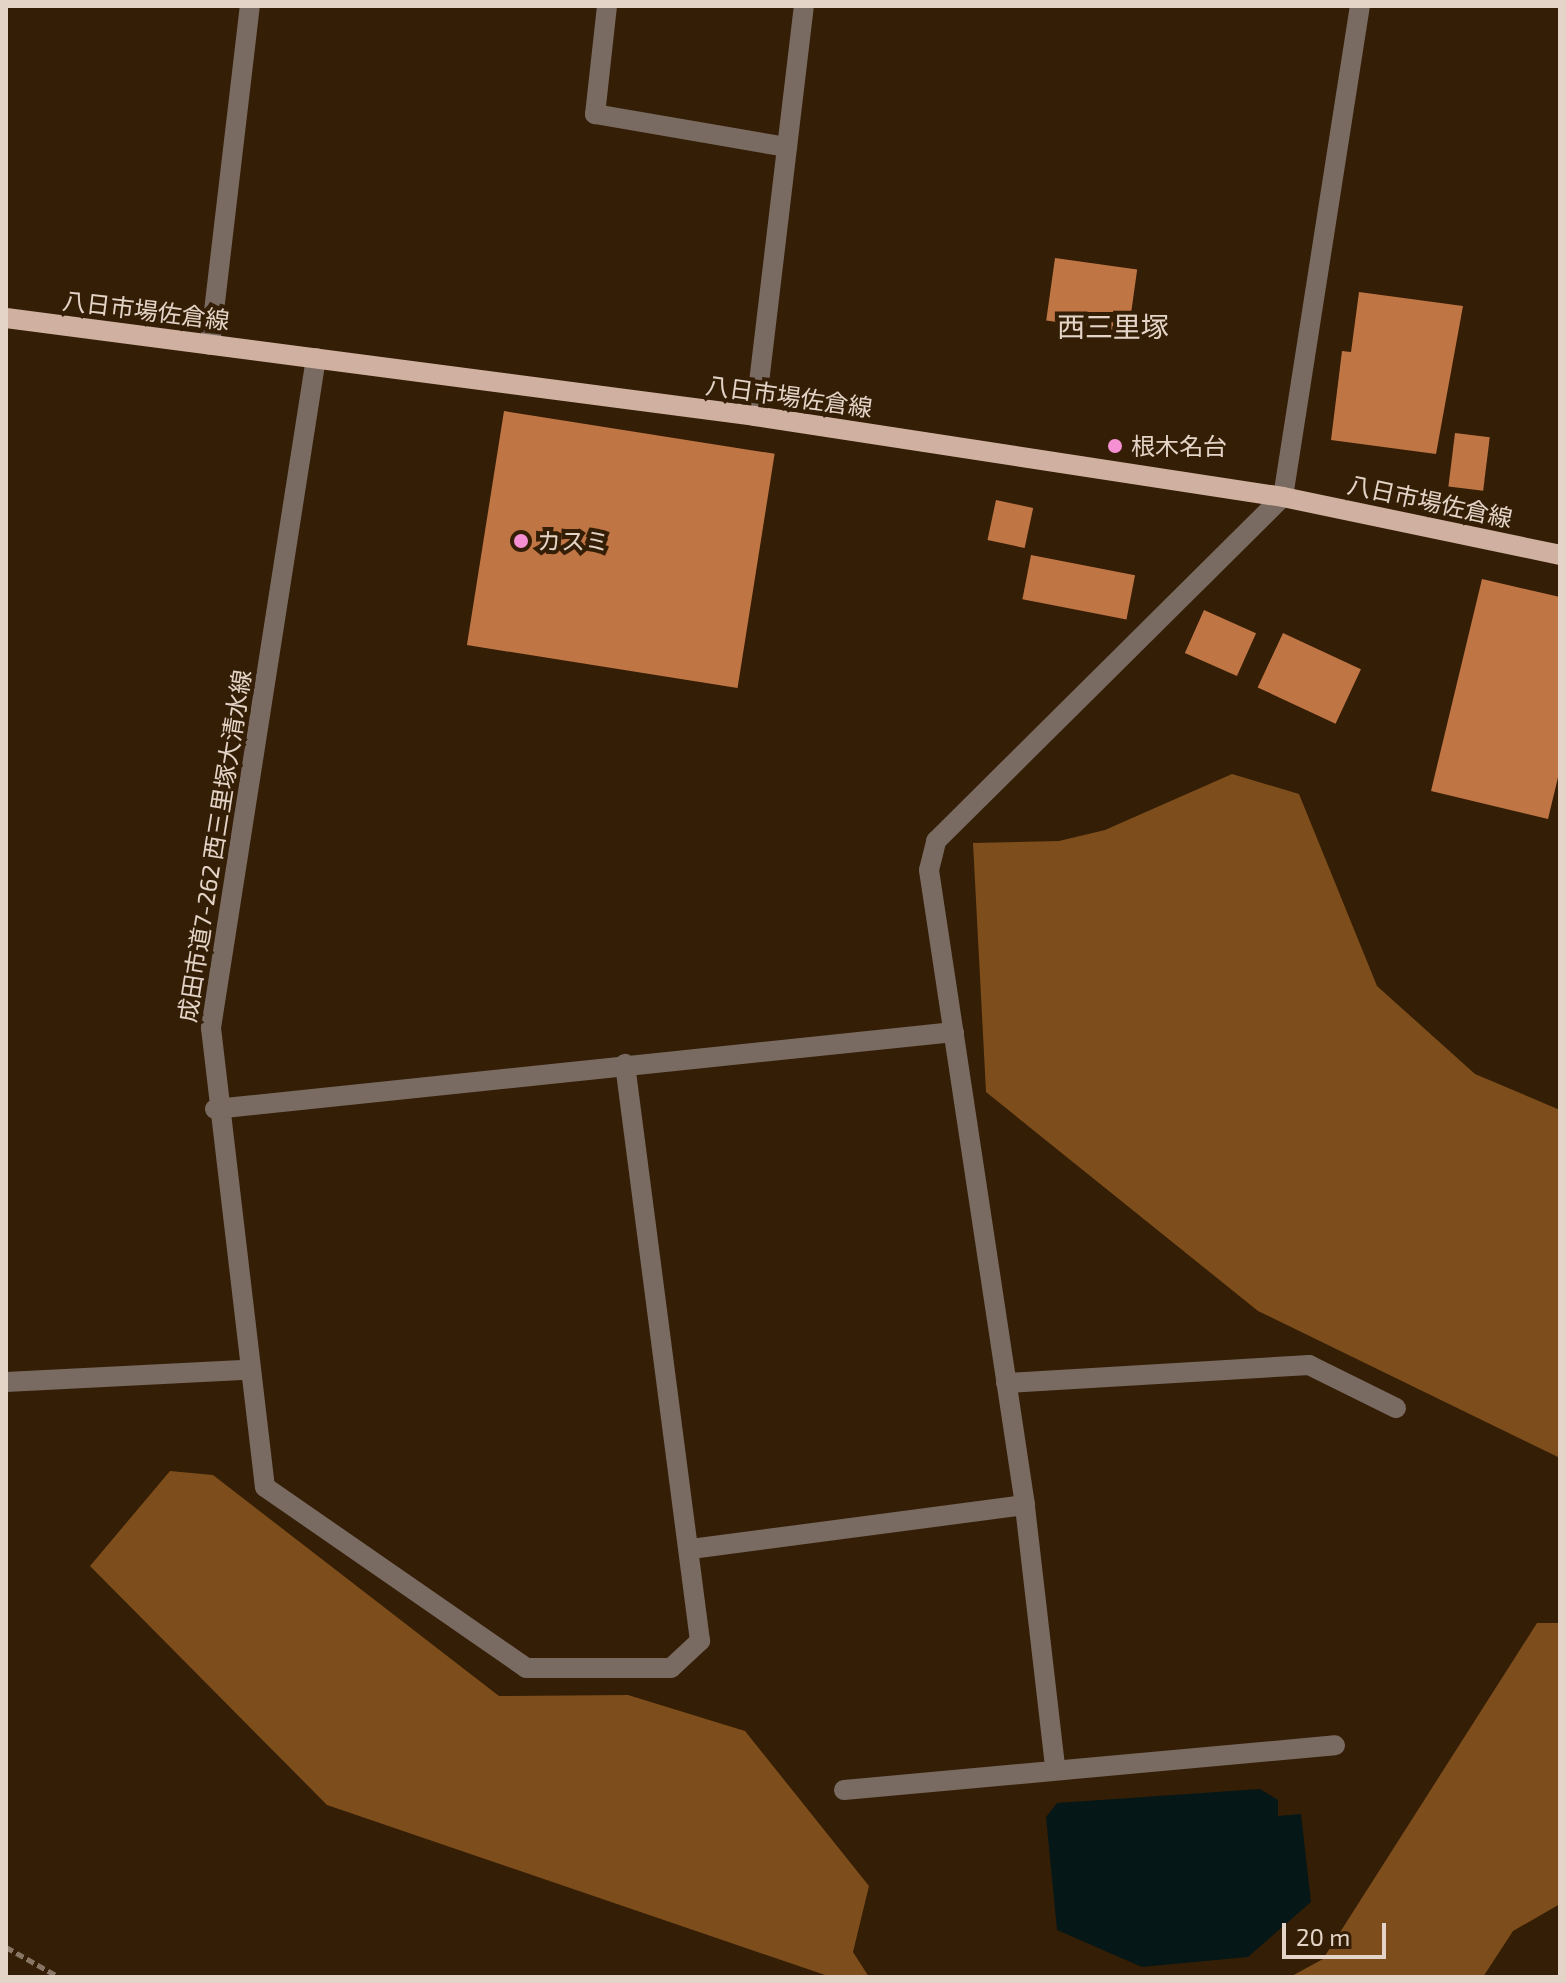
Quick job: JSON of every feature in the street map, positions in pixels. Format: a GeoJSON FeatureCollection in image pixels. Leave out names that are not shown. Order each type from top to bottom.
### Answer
{"type":"FeatureCollection","features":[{"type":"Feature","properties":{"kind":"main road","name":"八日市場佐倉線"},"geometry":{"type":"LineString","coordinates":[[6,318],[755,416],[1283,497],[1560,555]]}},
{"type":"Feature","properties":{"kind":"street"},"geometry":{"type":"LineString","coordinates":[[210,345],[250,6]]}},
{"type":"Feature","properties":{"kind":"street"},"geometry":{"type":"LineString","coordinates":[[607,6],[595,114],[787,147]]}},
{"type":"Feature","properties":{"kind":"street"},"geometry":{"type":"LineString","coordinates":[[755,416],[804,6]]}},
{"type":"Feature","properties":{"kind":"street"},"geometry":{"type":"LineString","coordinates":[[1055,1766],[1025,1505],[929,870],[936,841],[1283,497],[1360,6]]}},
{"type":"Feature","properties":{"kind":"street","name":"成田市道7-262 西三里塚大清水線"},"geometry":{"type":"LineString","coordinates":[[316,358],[211,1028],[215,1109],[247,1370],[265,1487],[526,1668],[671,1668],[700,1641],[691,1549]]}},
{"type":"Feature","properties":{"kind":"street"},"geometry":{"type":"LineString","coordinates":[[215,1109],[954,1032]]}},
{"type":"Feature","properties":{"kind":"street"},"geometry":{"type":"LineString","coordinates":[[625,1064],[691,1549],[1025,1505]]}},
{"type":"Feature","properties":{"kind":"street"},"geometry":{"type":"LineString","coordinates":[[1006,1383],[1309,1365],[1396,1408]]}},
{"type":"Feature","properties":{"kind":"street"},"geometry":{"type":"LineString","coordinates":[[6,1382],[247,1370]]}},
{"type":"Feature","properties":{"kind":"street"},"geometry":{"type":"LineString","coordinates":[[844,1790],[1055,1766],[1335,1745]]}},
{"type":"Feature","properties":{"kind":"path"},"geometry":{"type":"LineString","coordinates":[[6,1947],[59,1977]]}},
{"type":"Feature","properties":{"kind":"shaded area"},"geometry":{"type":"Polygon","coordinates":[[[1232,774],[1299,794],[1377,986],[1475,1074],[1560,1110],[1560,1458],[1258,1311],[986,1092],[973,843],[1059,841],[1105,830],[1232,774]]]}},
{"type":"Feature","properties":{"kind":"shaded area"},"geometry":{"type":"Polygon","coordinates":[[[170,1471],[213,1475],[499,1696],[628,1695],[745,1731],[869,1886],[853,1952],[869,1977],[831,1977],[327,1805],[90,1566],[170,1471]]]}},
{"type":"Feature","properties":{"kind":"shaded area"},"geometry":{"type":"Polygon","coordinates":[[[1537,1623],[1560,1623],[1560,1904],[1513,1931],[1483,1977],[1290,1977],[1323,1959],[1537,1623]]]}},
{"type":"Feature","properties":{"kind":"shaded area"},"geometry":{"type":"Polygon","coordinates":[[[1260,1789],[1278,1800],[1278,1816],[1301,1814],[1311,1902],[1248,1957],[1142,1967],[1057,1930],[1046,1817],[1057,1803],[1260,1789]]]}},
{"type":"Feature","properties":{"kind":"building"},"geometry":{"type":"Polygon","coordinates":[[[1055,258],[1137,270],[1128,332],[1046,320],[1055,258]]]}},
{"type":"Feature","properties":{"kind":"building"},"geometry":{"type":"Polygon","coordinates":[[[1359,292],[1463,306],[1436,454],[1331,440],[1342,351],[1351,352],[1359,292]]]}},
{"type":"Feature","properties":{"kind":"building"},"geometry":{"type":"Polygon","coordinates":[[[504,411],[775,454],[738,688],[467,645],[504,411]]]}},
{"type":"Feature","properties":{"kind":"building"},"geometry":{"type":"Polygon","coordinates":[[[1455,433],[1490,437],[1483,491],[1448,487],[1455,433]]]}},
{"type":"Feature","properties":{"kind":"building"},"geometry":{"type":"Polygon","coordinates":[[[996,500],[1033,508],[1025,548],[987,540],[996,500]]]}},
{"type":"Feature","properties":{"kind":"building"},"geometry":{"type":"Polygon","coordinates":[[[1031,555],[1135,575],[1126,619],[1022,599],[1031,555]]]}},
{"type":"Feature","properties":{"kind":"building"},"geometry":{"type":"Polygon","coordinates":[[[1482,579],[1560,597],[1560,769],[1548,819],[1431,791],[1482,579]]]}},
{"type":"Feature","properties":{"kind":"building"},"geometry":{"type":"Polygon","coordinates":[[[1204,610],[1256,633],[1237,676],[1185,653],[1204,610]]]}},
{"type":"Feature","properties":{"kind":"building"},"geometry":{"type":"Polygon","coordinates":[[[1283,633],[1361,669],[1336,724],[1258,687],[1283,633]]]}},
{"type":"Feature","properties":{"kind":"place","name":"根木名台"},"geometry":{"type":"Point","coordinates":[1115,446]}},
{"type":"Feature","properties":{"kind":"place","name":"カスミ"},"geometry":{"type":"Point","coordinates":[521,541]}},
{"type":"Feature","properties":{"kind":"district","name":"西三里塚"},"geometry":{"type":"Point","coordinates":[1113,326]}}]}
